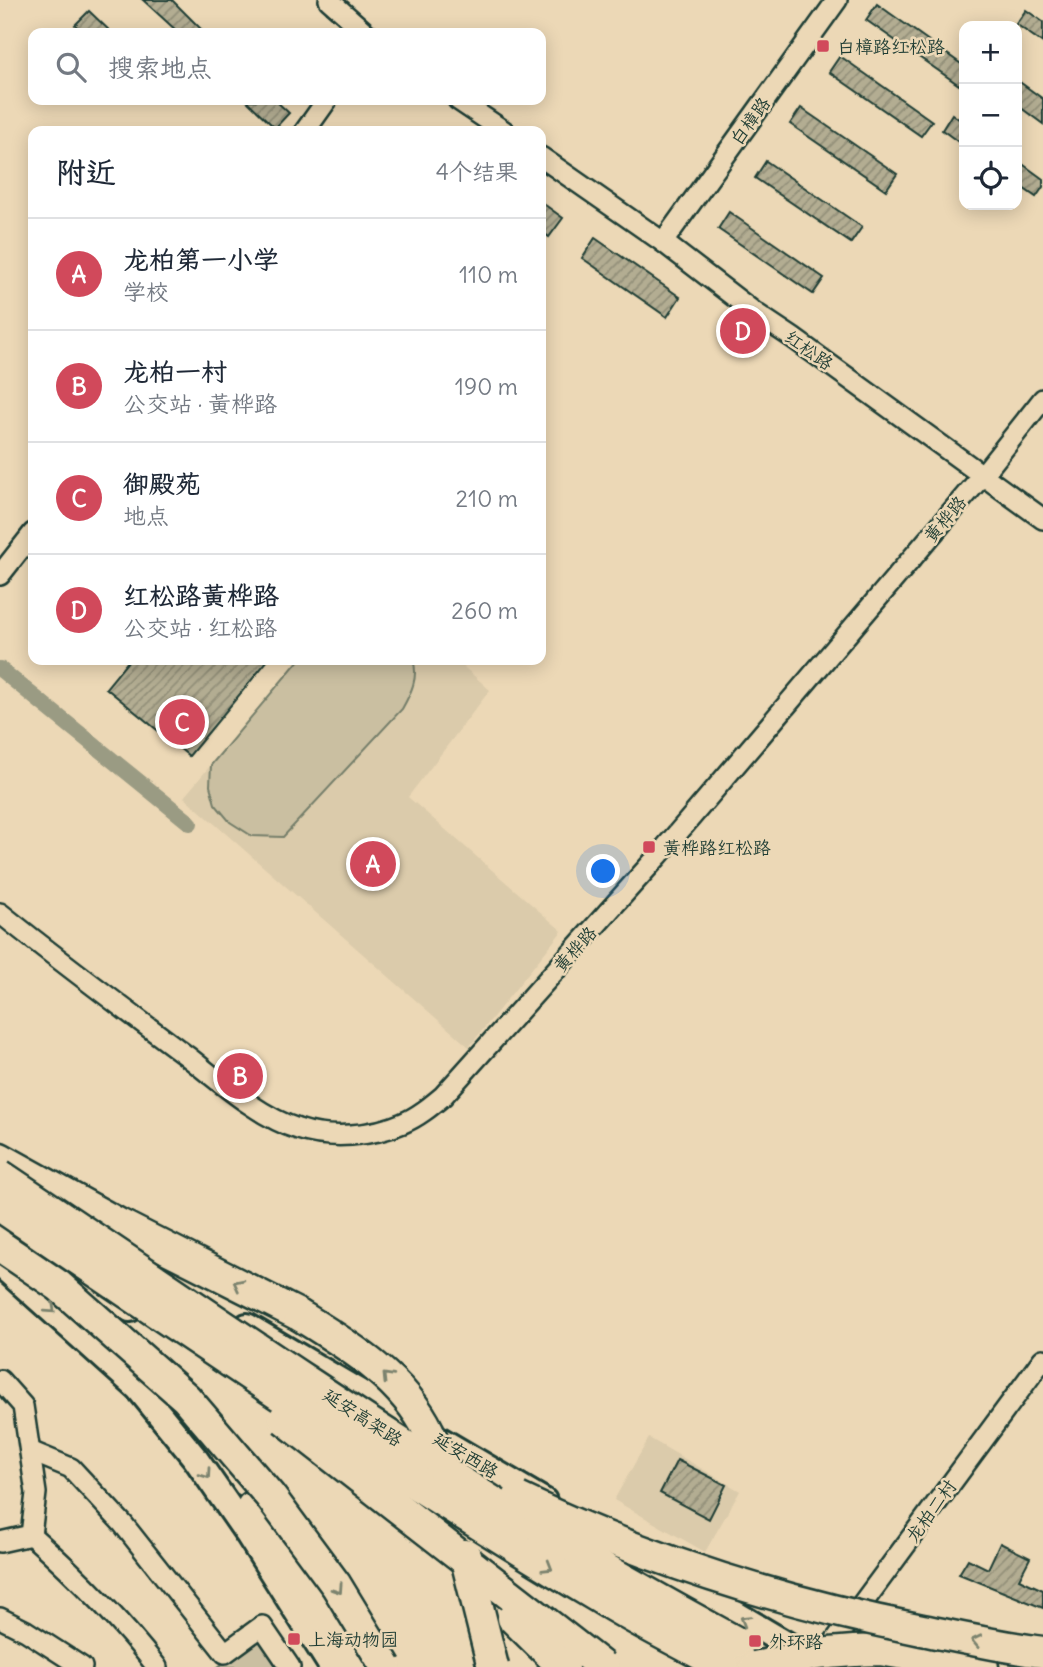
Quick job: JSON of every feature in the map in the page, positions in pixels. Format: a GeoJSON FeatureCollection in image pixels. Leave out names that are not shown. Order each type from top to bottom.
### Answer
{"type":"FeatureCollection","features":[{"type":"Feature","properties":{"kind":"highway"},"geometry":{"type":"LineString","coordinates":[[0,1158],[119,1224],[299,1315],[378,1368],[401,1391],[429,1432],[444,1473],[493,1667]]}},
{"type":"Feature","properties":{"kind":"highway","name":"延安高架路"},"geometry":{"type":"LineString","coordinates":[[0,1177],[494,1503],[614,1575],[728,1658]]}},
{"type":"Feature","properties":{"kind":"highway"},"geometry":{"type":"LineString","coordinates":[[0,1207],[263,1403],[603,1667]]}},
{"type":"Feature","properties":{"kind":"highway","name":"延安高架路"},"geometry":{"type":"LineString","coordinates":[[0,1207],[480,1526],[600,1599],[728,1658]]}},
{"type":"Feature","properties":{"kind":"highway"},"geometry":{"type":"LineString","coordinates":[[0,1246],[59,1286],[186,1398],[270,1496],[336,1585],[386,1667]]}},
{"type":"Feature","properties":{"kind":"highway"},"geometry":{"type":"LineString","coordinates":[[120,1341],[173,1396],[244,1496],[350,1667]]}},
{"type":"Feature","properties":{"kind":"highway"},"geometry":{"type":"LineString","coordinates":[[292,1371],[406,1438],[520,1499],[580,1527],[673,1564],[766,1594],[861,1618],[1014,1649],[1043,1652]]}},
{"type":"Feature","properties":{"kind":"highway"},"geometry":{"type":"LineString","coordinates":[[263,1403],[450,1558],[563,1667]]}},
{"type":"Feature","properties":{"kind":"highway"},"geometry":{"type":"LineString","coordinates":[[755,1667],[817,1654],[880,1650],[983,1667]]}},
{"type":"Feature","properties":{"kind":"highway"},"geometry":{"type":"LineString","coordinates":[[854,1651],[930,1667]]}},
{"type":"Feature","properties":{"kind":"highway"},"geometry":{"type":"LineString","coordinates":[[728,1658],[786,1667]]}},
{"type":"Feature","properties":{"kind":"main road","name":"延安西路"},"geometry":{"type":"LineString","coordinates":[[0,1177],[822,1665]]}},
{"type":"Feature","properties":{"kind":"main road","name":"延安西路"},"geometry":{"type":"LineString","coordinates":[[0,1236],[770,1667]]}},
{"type":"Feature","properties":{"kind":"main road"},"geometry":{"type":"LineString","coordinates":[[0,1236],[146,1372],[230,1469],[364,1667]]}},
{"type":"Feature","properties":{"kind":"main road"},"geometry":{"type":"LineString","coordinates":[[0,1264],[138,1388],[195,1458],[249,1536],[331,1667]]}},
{"type":"Feature","properties":{"kind":"main road"},"geometry":{"type":"LineString","coordinates":[[52,1286],[90,1287]]}},
{"type":"Feature","properties":{"kind":"street"},"geometry":{"type":"LineString","coordinates":[[329,0],[360,28]]}},
{"type":"Feature","properties":{"kind":"street","name":"白樟路"},"geometry":{"type":"LineString","coordinates":[[663,242],[837,0]]}},
{"type":"Feature","properties":{"kind":"street"},"geometry":{"type":"LineString","coordinates":[[309,126],[323,105]]}},
{"type":"Feature","properties":{"kind":"street"},"geometry":{"type":"LineString","coordinates":[[465,105],[497,126]]}},
{"type":"Feature","properties":{"kind":"street","name":"红松路"},"geometry":{"type":"LineString","coordinates":[[546,160],[663,242],[754,313],[793,338],[1043,519]]}},
{"type":"Feature","properties":{"kind":"street","name":"黄桦路"},"geometry":{"type":"LineString","coordinates":[[0,913],[232,1090],[275,1119],[299,1130],[340,1134],[379,1131],[404,1122],[443,1096],[466,1072],[658,856],[982,476],[1043,399]]}},
{"type":"Feature","properties":{"kind":"street"},"geometry":{"type":"LineString","coordinates":[[0,575],[28,539]]}},
{"type":"Feature","properties":{"kind":"street","name":"龙柏二村"},"geometry":{"type":"LineString","coordinates":[[822,1665],[1043,1359]]}},
{"type":"Feature","properties":{"kind":"street"},"geometry":{"type":"LineString","coordinates":[[0,1380],[23,1406],[36,1493],[31,1535]]}},
{"type":"Feature","properties":{"kind":"street"},"geometry":{"type":"LineString","coordinates":[[30,1451],[71,1468],[123,1524],[225,1653],[262,1626],[290,1667]]}},
{"type":"Feature","properties":{"kind":"street"},"geometry":{"type":"LineString","coordinates":[[0,1542],[31,1535]]}},
{"type":"Feature","properties":{"kind":"street"},"geometry":{"type":"LineString","coordinates":[[31,1535],[83,1581],[127,1627],[157,1667]]}},
{"type":"Feature","properties":{"kind":"street"},"geometry":{"type":"LineString","coordinates":[[0,1618],[26,1631],[82,1667]]}},
{"type":"Feature","properties":{"kind":"shaded area"},"geometry":{"type":"Polygon","coordinates":[[[295,665],[462,665],[490,690],[408,797],[562,931],[469,1047],[184,797],[295,665]]]}},
{"type":"Feature","properties":{"kind":"shaded area"},"geometry":{"type":"Polygon","coordinates":[[[295,665],[415,665],[415,679],[402,709],[283,837],[252,836],[230,822],[215,804],[210,786],[211,765],[295,665]]]}},
{"type":"Feature","properties":{"kind":"shaded area"},"geometry":{"type":"Polygon","coordinates":[[[649,1438],[740,1491],[705,1552],[614,1500],[649,1438]]]}},
{"type":"Feature","properties":{"kind":"shaded area"},"geometry":{"type":"Polygon","coordinates":[[[260,1637],[282,1667],[218,1667],[260,1637]]]}},
{"type":"Feature","properties":{"kind":"building"},"geometry":{"type":"Polygon","coordinates":[[[143,0],[172,0],[200,28],[174,28],[143,0]]]}},
{"type":"Feature","properties":{"kind":"building"},"geometry":{"type":"Polygon","coordinates":[[[877,4],[959,62],[959,85],[866,20],[877,4]]]}},
{"type":"Feature","properties":{"kind":"building"},"geometry":{"type":"Polygon","coordinates":[[[1026,10],[1043,22],[1043,43],[1022,28],[1022,21],[1018,21],[1026,10]]]}},
{"type":"Feature","properties":{"kind":"building"},"geometry":{"type":"Polygon","coordinates":[[[89,11],[107,28],[78,28],[75,25],[89,11]]]}},
{"type":"Feature","properties":{"kind":"building"},"geometry":{"type":"Polygon","coordinates":[[[840,56],[932,121],[921,136],[829,72],[840,56]]]}},
{"type":"Feature","properties":{"kind":"building"},"geometry":{"type":"Polygon","coordinates":[[[1022,84],[1043,99],[1043,124],[1022,109],[1022,84]]]}},
{"type":"Feature","properties":{"kind":"building"},"geometry":{"type":"Polygon","coordinates":[[[251,105],[280,105],[289,113],[277,126],[273,126],[251,105]]]}},
{"type":"Feature","properties":{"kind":"building"},"geometry":{"type":"Polygon","coordinates":[[[801,108],[897,174],[886,190],[790,124],[801,108]]]}},
{"type":"Feature","properties":{"kind":"building"},"geometry":{"type":"Polygon","coordinates":[[[952,114],[959,119],[959,142],[942,130],[952,114]]]}},
{"type":"Feature","properties":{"kind":"building"},"geometry":{"type":"Polygon","coordinates":[[[766,161],[862,227],[851,243],[755,178],[766,161]]]}},
{"type":"Feature","properties":{"kind":"building"},"geometry":{"type":"Polygon","coordinates":[[[1022,164],[1043,179],[1043,187],[1036,197],[1022,187],[1022,164]]]}},
{"type":"Feature","properties":{"kind":"building"},"geometry":{"type":"Polygon","coordinates":[[[546,206],[563,218],[549,237],[546,235],[546,206]]]}},
{"type":"Feature","properties":{"kind":"building"},"geometry":{"type":"Polygon","coordinates":[[[729,212],[824,278],[813,294],[718,229],[729,212]]]}},
{"type":"Feature","properties":{"kind":"building"},"geometry":{"type":"Polygon","coordinates":[[[595,238],[680,297],[667,317],[582,258],[595,238]]]}},
{"type":"Feature","properties":{"kind":"building"},"geometry":{"type":"Polygon","coordinates":[[[125,665],[264,665],[189,756],[106,688],[125,665]]]}},
{"type":"Feature","properties":{"kind":"building"},"geometry":{"type":"Polygon","coordinates":[[[677,1460],[726,1485],[709,1519],[660,1493],[677,1460]]]}},
{"type":"Feature","properties":{"kind":"building"},"geometry":{"type":"Polygon","coordinates":[[[1000,1543],[1030,1558],[1019,1579],[1043,1590],[1043,1608],[959,1574],[968,1559],[988,1569],[1000,1543]]]}},
{"type":"Feature","properties":{"kind":"waterway"},"geometry":{"type":"LineString","coordinates":[[0,669],[190,823]]}},
{"type":"Feature","properties":{"kind":"place","name":"白樟路红松路"},"geometry":{"type":"Point","coordinates":[823,46]}},
{"type":"Feature","properties":{"kind":"place","name":"红松路黄桦路"},"geometry":{"type":"Point","coordinates":[743,331]}},
{"type":"Feature","properties":{"kind":"place","name":"御殿苑"},"geometry":{"type":"Point","coordinates":[182,722]}},
{"type":"Feature","properties":{"kind":"place","name":"黄桦路红松路"},"geometry":{"type":"Point","coordinates":[649,847]}},
{"type":"Feature","properties":{"kind":"place","name":"龙柏第一小学"},"geometry":{"type":"Point","coordinates":[373,864]}},
{"type":"Feature","properties":{"kind":"place","name":"龙柏一村"},"geometry":{"type":"Point","coordinates":[240,1076]}},
{"type":"Feature","properties":{"kind":"place","name":"上海动物园"},"geometry":{"type":"Point","coordinates":[294,1639]}},
{"type":"Feature","properties":{"kind":"place","name":"外环路"},"geometry":{"type":"Point","coordinates":[755,1641]}}]}
